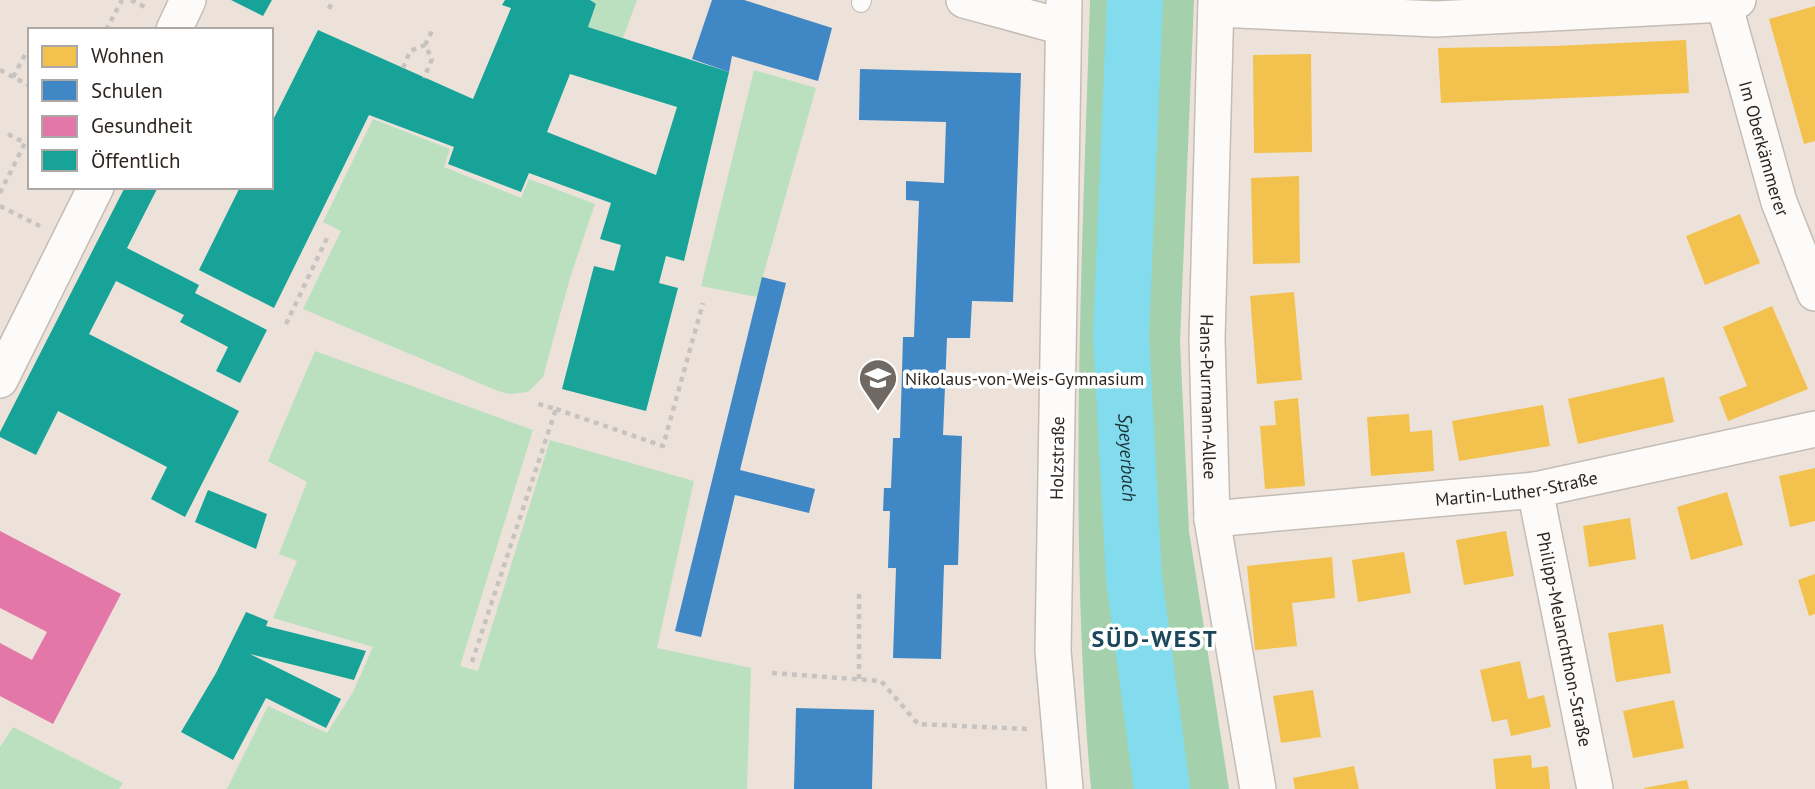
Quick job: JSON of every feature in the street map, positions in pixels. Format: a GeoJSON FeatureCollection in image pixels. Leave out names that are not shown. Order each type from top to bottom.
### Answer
{"type":"FeatureCollection","features":[{"type":"Feature","properties":{"kind":"street"},"geometry":{"type":"LineString","coordinates":[[175,28],[188,0]]}},
{"type":"Feature","properties":{"kind":"street"},"geometry":{"type":"LineString","coordinates":[[964,0],[1064,14]]}},
{"type":"Feature","properties":{"kind":"street"},"geometry":{"type":"LineString","coordinates":[[1216,5],[1436,19],[1728,1]]}},
{"type":"Feature","properties":{"kind":"street","name":"Im Oberkämmerer"},"geometry":{"type":"LineString","coordinates":[[1728,1],[1779,202],[1815,293]]}},
{"type":"Feature","properties":{"kind":"street","name":"Hans-Purrmann-Allee"},"geometry":{"type":"LineString","coordinates":[[1216,5],[1207,339],[1212,519],[1258,789]]}},
{"type":"Feature","properties":{"kind":"street","name":"Holzstraße"},"geometry":{"type":"LineString","coordinates":[[1064,14],[1053,651],[1065,789]]}},
{"type":"Feature","properties":{"kind":"street"},"geometry":{"type":"LineString","coordinates":[[0,380],[95,189]]}},
{"type":"Feature","properties":{"kind":"street","name":"Martin-Luther-Straße"},"geometry":{"type":"LineString","coordinates":[[1212,519],[1535,490],[1815,429]]}},
{"type":"Feature","properties":{"kind":"street","name":"Philipp-Melanchthon-Straße"},"geometry":{"type":"LineString","coordinates":[[1535,490],[1595,789]]}},
{"type":"Feature","properties":{"kind":"path"},"geometry":{"type":"LineString","coordinates":[[107,28],[122,0]]}},
{"type":"Feature","properties":{"kind":"path"},"geometry":{"type":"LineString","coordinates":[[329,9],[333,0]]}},
{"type":"Feature","properties":{"kind":"path"},"geometry":{"type":"LineString","coordinates":[[403,68],[410,51],[425,45],[433,29]]}},
{"type":"Feature","properties":{"kind":"path"},"geometry":{"type":"LineString","coordinates":[[425,45],[432,59],[425,78]]}},
{"type":"Feature","properties":{"kind":"path"},"geometry":{"type":"LineString","coordinates":[[13,77],[26,52],[28,53]]}},
{"type":"Feature","properties":{"kind":"path"},"geometry":{"type":"LineString","coordinates":[[0,70],[28,85]]}},
{"type":"Feature","properties":{"kind":"path"},"geometry":{"type":"LineString","coordinates":[[0,193],[26,143],[6,133]]}},
{"type":"Feature","properties":{"kind":"path"},"geometry":{"type":"LineString","coordinates":[[0,206],[70,240]]}},
{"type":"Feature","properties":{"kind":"path"},"geometry":{"type":"LineString","coordinates":[[286,324],[328,236]]}},
{"type":"Feature","properties":{"kind":"path"},"geometry":{"type":"LineString","coordinates":[[535,403],[663,446],[703,303]]}},
{"type":"Feature","properties":{"kind":"path"},"geometry":{"type":"LineString","coordinates":[[472,662],[556,409]]}},
{"type":"Feature","properties":{"kind":"path"},"geometry":{"type":"LineString","coordinates":[[859,591],[859,679]]}},
{"type":"Feature","properties":{"kind":"path"},"geometry":{"type":"LineString","coordinates":[[772,673],[881,681],[918,724],[1021,728]]}},
{"type":"Feature","properties":{"kind":"green space"},"geometry":{"type":"Polygon","coordinates":[[[590,0],[637,0],[623,38],[588,27],[596,5],[590,0]]]}},
{"type":"Feature","properties":{"kind":"green space"},"geometry":{"type":"Polygon","coordinates":[[[1090,0],[1194,0],[1180,342],[1189,531],[1229,789],[1091,789],[1084,691],[1078,494],[1090,0]]]}},
{"type":"Feature","properties":{"kind":"green space"},"geometry":{"type":"Polygon","coordinates":[[[754,70],[816,88],[757,297],[701,286],[754,70]]]}},
{"type":"Feature","properties":{"kind":"green space"},"geometry":{"type":"Polygon","coordinates":[[[373,119],[450,149],[444,167],[521,198],[529,179],[595,204],[570,278],[543,377],[528,392],[509,394],[498,391],[303,309],[341,231],[323,222],[373,119]]]}},
{"type":"Feature","properties":{"kind":"green space"},"geometry":{"type":"Polygon","coordinates":[[[315,351],[533,430],[460,666],[478,671],[550,440],[694,481],[657,648],[751,668],[747,789],[227,789],[268,706],[327,733],[353,692],[373,647],[273,618],[297,561],[279,554],[307,482],[268,461],[315,351]]]}},
{"type":"Feature","properties":{"kind":"green space"},"geometry":{"type":"Polygon","coordinates":[[[13,727],[123,783],[119,789],[0,789],[0,747],[13,727]]]}},
{"type":"Feature","properties":{"kind":"building: Wohnen"},"geometry":{"type":"Polygon","coordinates":[[[1815,6],[1815,141],[1804,144],[1769,19],[1815,6]]]}},
{"type":"Feature","properties":{"kind":"building: Wohnen"},"geometry":{"type":"Polygon","coordinates":[[[1686,40],[1689,93],[1441,103],[1438,48],[1686,40]]]}},
{"type":"Feature","properties":{"kind":"building: Wohnen"},"geometry":{"type":"Polygon","coordinates":[[[1311,54],[1312,152],[1254,153],[1253,55],[1311,54]]]}},
{"type":"Feature","properties":{"kind":"building: Wohnen"},"geometry":{"type":"Polygon","coordinates":[[[1299,176],[1300,263],[1253,264],[1251,178],[1299,176]]]}},
{"type":"Feature","properties":{"kind":"building: Wohnen"},"geometry":{"type":"Polygon","coordinates":[[[1740,214],[1760,263],[1705,285],[1686,236],[1740,214]]]}},
{"type":"Feature","properties":{"kind":"building: Wohnen"},"geometry":{"type":"Polygon","coordinates":[[[1294,292],[1302,380],[1257,384],[1250,296],[1294,292]]]}},
{"type":"Feature","properties":{"kind":"building: Wohnen"},"geometry":{"type":"Polygon","coordinates":[[[1772,306],[1808,389],[1728,421],[1719,397],[1747,386],[1723,327],[1772,306]]]}},
{"type":"Feature","properties":{"kind":"building: Wohnen"},"geometry":{"type":"Polygon","coordinates":[[[1664,377],[1674,422],[1578,444],[1568,399],[1664,377]]]}},
{"type":"Feature","properties":{"kind":"building: Wohnen"},"geometry":{"type":"Polygon","coordinates":[[[1298,398],[1305,486],[1265,489],[1260,426],[1276,425],[1274,401],[1298,398]]]}},
{"type":"Feature","properties":{"kind":"building: Wohnen"},"geometry":{"type":"Polygon","coordinates":[[[1543,405],[1550,446],[1459,461],[1452,421],[1543,405]]]}},
{"type":"Feature","properties":{"kind":"building: Wohnen"},"geometry":{"type":"Polygon","coordinates":[[[1409,414],[1410,432],[1432,430],[1434,471],[1371,476],[1367,417],[1409,414]]]}},
{"type":"Feature","properties":{"kind":"building: Wohnen"},"geometry":{"type":"Polygon","coordinates":[[[1815,468],[1815,521],[1790,527],[1779,476],[1815,468]]]}},
{"type":"Feature","properties":{"kind":"building: Wohnen"},"geometry":{"type":"Polygon","coordinates":[[[1727,492],[1743,545],[1691,560],[1677,507],[1727,492]]]}},
{"type":"Feature","properties":{"kind":"building: Wohnen"},"geometry":{"type":"Polygon","coordinates":[[[1630,518],[1636,559],[1589,567],[1583,526],[1630,518]]]}},
{"type":"Feature","properties":{"kind":"building: Wohnen"},"geometry":{"type":"Polygon","coordinates":[[[1506,531],[1514,576],[1464,585],[1456,540],[1506,531]]]}},
{"type":"Feature","properties":{"kind":"building: Wohnen"},"geometry":{"type":"Polygon","coordinates":[[[1404,552],[1411,593],[1358,602],[1352,560],[1404,552]]]}},
{"type":"Feature","properties":{"kind":"building: Wohnen"},"geometry":{"type":"Polygon","coordinates":[[[1332,557],[1335,598],[1292,603],[1297,646],[1255,650],[1247,566],[1332,557]]]}},
{"type":"Feature","properties":{"kind":"building: Wohnen"},"geometry":{"type":"Polygon","coordinates":[[[1815,574],[1815,614],[1809,616],[1798,580],[1815,574]]]}},
{"type":"Feature","properties":{"kind":"building: Wohnen"},"geometry":{"type":"Polygon","coordinates":[[[1663,624],[1671,673],[1616,682],[1608,633],[1663,624]]]}},
{"type":"Feature","properties":{"kind":"building: Wohnen"},"geometry":{"type":"Polygon","coordinates":[[[1520,661],[1528,699],[1544,695],[1551,727],[1511,736],[1507,719],[1492,722],[1480,670],[1520,661]]]}},
{"type":"Feature","properties":{"kind":"building: Wohnen"},"geometry":{"type":"Polygon","coordinates":[[[1313,690],[1321,737],[1281,743],[1273,696],[1313,690]]]}},
{"type":"Feature","properties":{"kind":"building: Wohnen"},"geometry":{"type":"Polygon","coordinates":[[[1674,700],[1684,748],[1633,758],[1623,711],[1674,700]]]}},
{"type":"Feature","properties":{"kind":"building: Wohnen"},"geometry":{"type":"Polygon","coordinates":[[[1531,755],[1532,768],[1548,766],[1550,789],[1496,789],[1493,759],[1531,755]]]}},
{"type":"Feature","properties":{"kind":"building: Wohnen"},"geometry":{"type":"Polygon","coordinates":[[[1354,766],[1359,789],[1295,789],[1293,778],[1354,766]]]}},
{"type":"Feature","properties":{"kind":"building: Wohnen"},"geometry":{"type":"Polygon","coordinates":[[[1687,780],[1689,789],[1644,789],[1644,788],[1687,780]]]}},
{"type":"Feature","properties":{"kind":"building: Schulen"},"geometry":{"type":"Polygon","coordinates":[[[712,0],[744,0],[832,28],[818,81],[732,56],[729,72],[692,59],[712,0]]]}},
{"type":"Feature","properties":{"kind":"building: Schulen"},"geometry":{"type":"Polygon","coordinates":[[[860,69],[1021,73],[1013,302],[972,301],[970,338],[947,338],[943,435],[962,436],[958,565],[944,565],[941,659],[893,658],[896,568],[888,568],[890,511],[883,511],[884,488],[891,488],[893,438],[900,438],[903,337],[914,337],[919,201],[906,200],[906,181],[944,183],[946,122],[859,120],[860,69]]]}},
{"type":"Feature","properties":{"kind":"building: Schulen"},"geometry":{"type":"Polygon","coordinates":[[[762,277],[786,283],[740,470],[815,489],[809,513],[735,495],[701,637],[675,631],[762,277]]]}},
{"type":"Feature","properties":{"kind":"building: Schulen"},"geometry":{"type":"Polygon","coordinates":[[[796,708],[874,710],[872,789],[794,789],[796,708]]]}},
{"type":"Feature","properties":{"kind":"building: Gesundheit"},"geometry":{"type":"Polygon","coordinates":[[[0,531],[121,594],[53,724],[0,696],[0,643],[32,660],[47,632],[0,608],[0,531]]]}},
{"type":"Feature","properties":{"kind":"building: Öffentlich"},"geometry":{"type":"Polygon","coordinates":[[[231,0],[272,0],[263,16],[231,0]]]}},
{"type":"Feature","properties":{"kind":"building: Öffentlich"},"geometry":{"type":"Polygon","coordinates":[[[505,0],[590,0],[596,4],[588,27],[729,72],[684,261],[666,256],[659,283],[678,288],[646,411],[562,389],[594,266],[614,271],[621,245],[600,239],[611,203],[529,173],[521,192],[448,164],[454,147],[369,115],[274,308],[199,270],[239,189],[273,189],[273,120],[318,30],[473,99],[511,8],[502,5],[505,0]],[[570,74],[547,132],[656,175],[677,107],[570,74]]]}},
{"type":"Feature","properties":{"kind":"building: Öffentlich"},"geometry":{"type":"Polygon","coordinates":[[[124,189],[157,189],[127,248],[199,285],[195,293],[267,330],[240,383],[216,371],[228,347],[180,322],[184,315],[116,281],[89,334],[239,411],[185,517],[151,499],[167,467],[58,411],[36,455],[0,437],[0,432],[124,189]]]}},
{"type":"Feature","properties":{"kind":"building: Öffentlich"},"geometry":{"type":"Polygon","coordinates":[[[208,490],[267,514],[256,549],[195,522],[208,490]]]}},
{"type":"Feature","properties":{"kind":"building: Öffentlich"},"geometry":{"type":"Polygon","coordinates":[[[246,612],[268,621],[266,626],[366,651],[354,680],[250,654],[341,699],[326,728],[266,698],[233,760],[181,732],[216,673],[246,612]]]}},
{"type":"Feature","properties":{"kind":"waterway","name":"Speyerbach"},"geometry":{"type":"LineString","coordinates":[[1135,0],[1121,336],[1134,578],[1162,789]]}},
{"type":"Feature","properties":{"kind":"place","name":"Nikolaus-von-Weis-Gymnasium"},"geometry":{"type":"Point","coordinates":[878,412]}},
{"type":"Feature","properties":{"kind":"district","name":"SÜD-WEST"},"geometry":{"type":"Point","coordinates":[1155,638]}}]}
